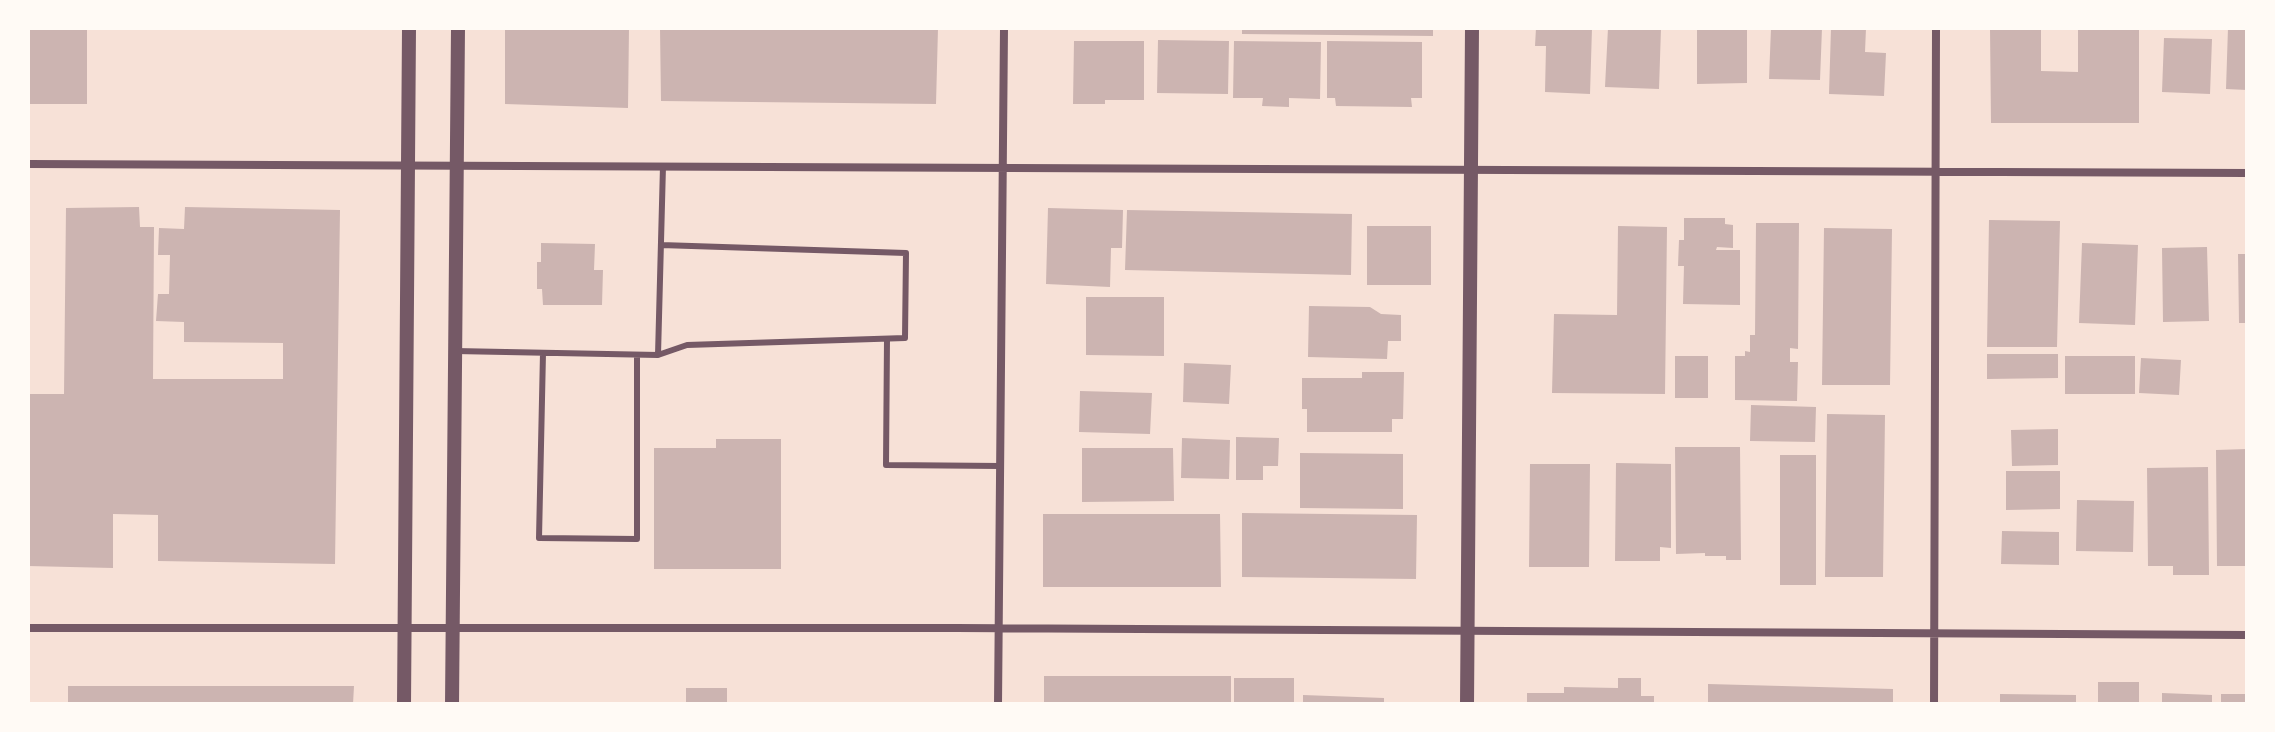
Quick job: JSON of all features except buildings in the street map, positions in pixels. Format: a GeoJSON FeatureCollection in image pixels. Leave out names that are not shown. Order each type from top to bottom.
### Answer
{"type":"FeatureCollection","features":[{"type":"Feature","properties":{"kind":"street"},"geometry":{"type":"LineString","coordinates":[[404,704],[409,28]]}},
{"type":"Feature","properties":{"kind":"street"},"geometry":{"type":"LineString","coordinates":[[452,704],[458,28]]}},
{"type":"Feature","properties":{"kind":"street"},"geometry":{"type":"LineString","coordinates":[[998,704],[1004,28]]}},
{"type":"Feature","properties":{"kind":"street"},"geometry":{"type":"LineString","coordinates":[[1467,704],[1472,28]]}},
{"type":"Feature","properties":{"kind":"street"},"geometry":{"type":"LineString","coordinates":[[1934,704],[1936,28]]}},
{"type":"Feature","properties":{"kind":"street"},"geometry":{"type":"LineString","coordinates":[[28,164],[2247,173]]}},
{"type":"Feature","properties":{"kind":"street"},"geometry":{"type":"LineString","coordinates":[[28,628],[999,628],[2247,635]]}},
{"type":"Feature","properties":{"kind":"lane"},"geometry":{"type":"LineString","coordinates":[[658,355],[663,166]]}},
{"type":"Feature","properties":{"kind":"lane"},"geometry":{"type":"LineString","coordinates":[[455,351],[658,355],[687,345],[905,338],[906,253],[661,245]]}},
{"type":"Feature","properties":{"kind":"lane"},"geometry":{"type":"LineString","coordinates":[[887,339],[886,465],[1000,466]]}},
{"type":"Feature","properties":{"kind":"lane"},"geometry":{"type":"LineString","coordinates":[[543,353],[539,538],[637,539],[637,355]]}}]}
